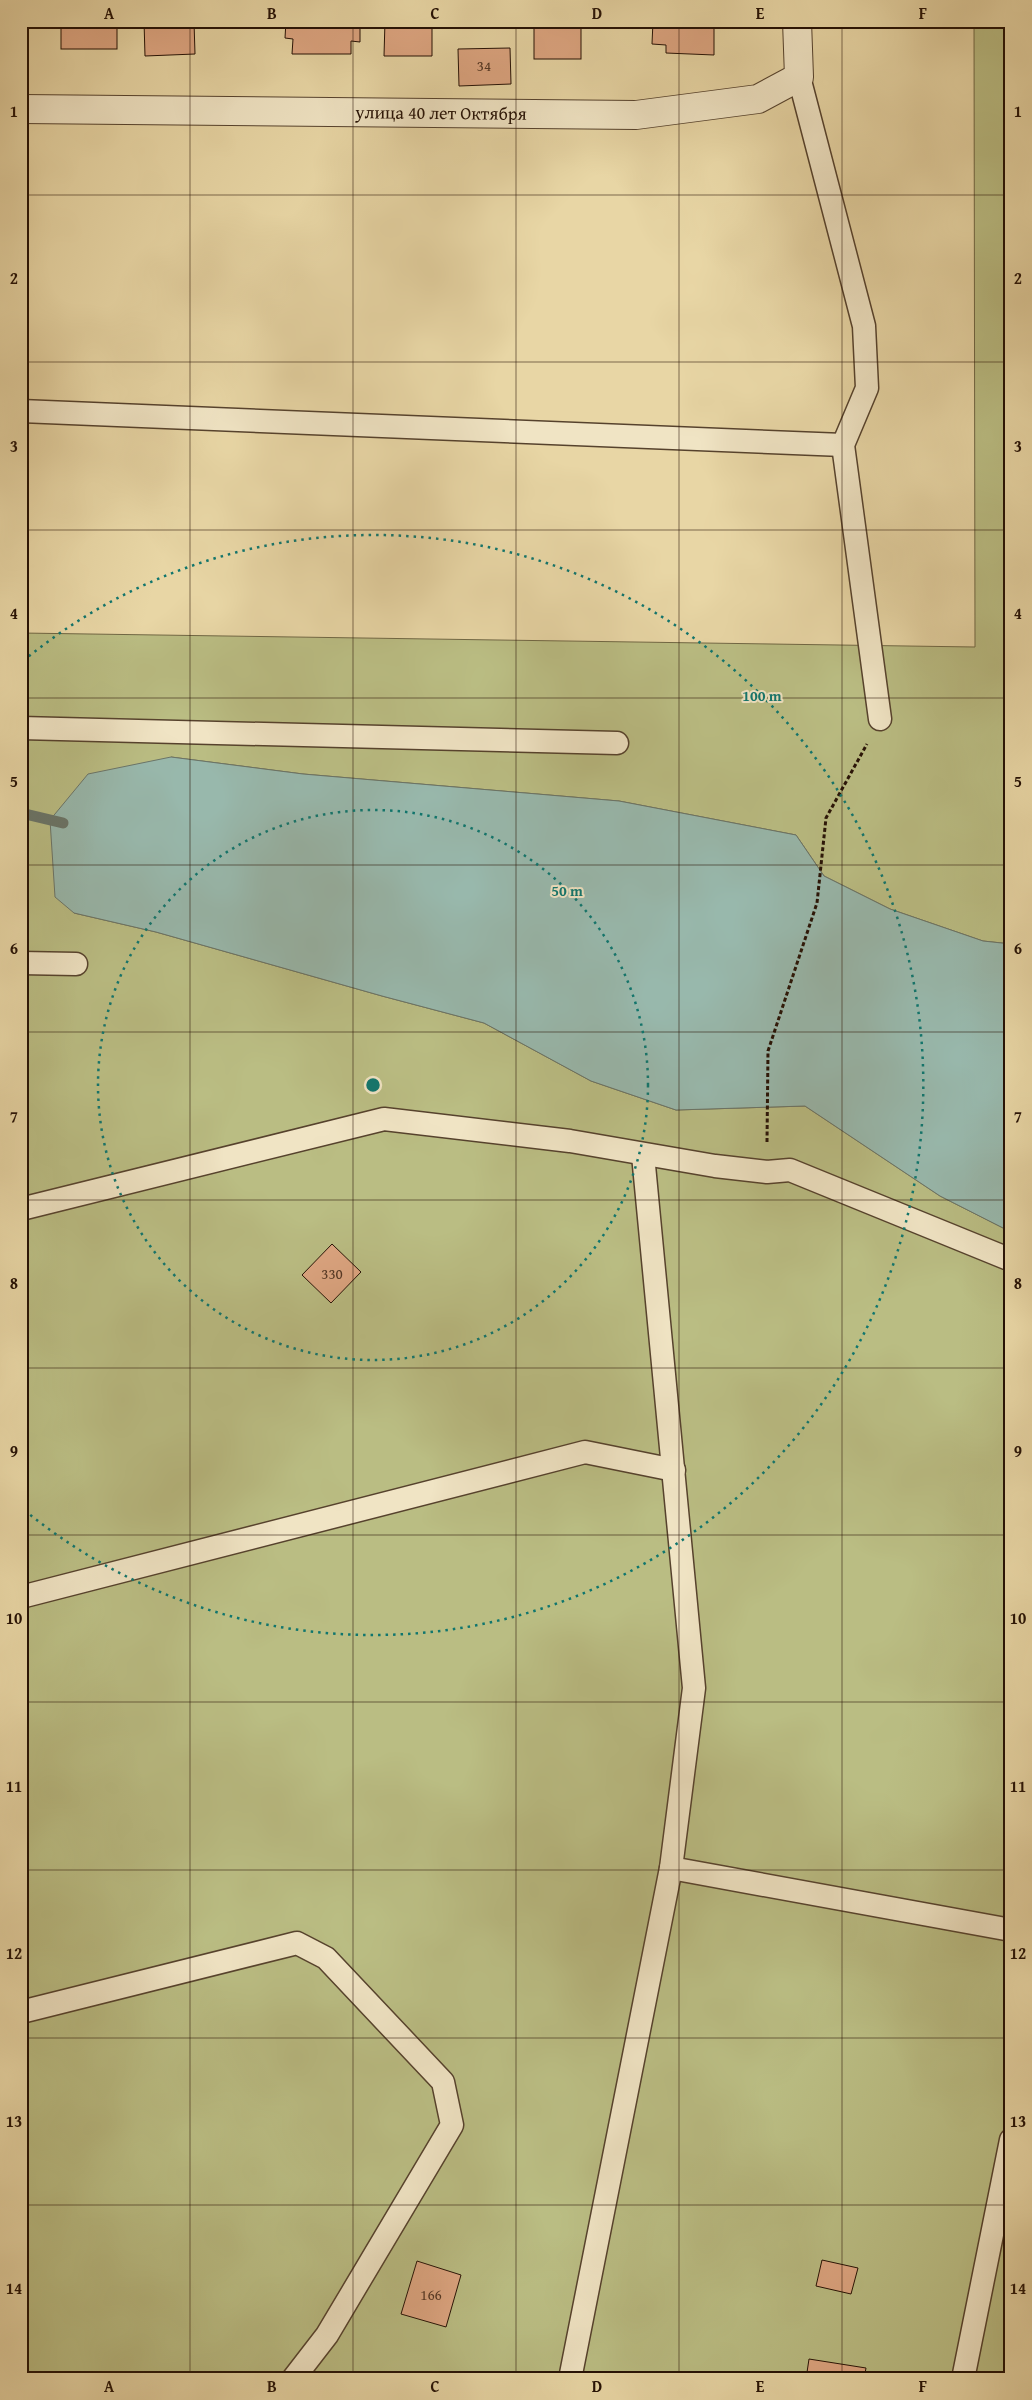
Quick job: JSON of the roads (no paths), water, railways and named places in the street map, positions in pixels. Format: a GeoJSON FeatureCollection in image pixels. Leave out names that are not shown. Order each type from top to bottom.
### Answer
{"type":"FeatureCollection","features":[{"type":"Feature","properties":{"kind":"street"},"geometry":{"type":"LineString","coordinates":[[797,21],[799,77]]}},
{"type":"Feature","properties":{"kind":"street","name":"улица 40 лет Октября"},"geometry":{"type":"LineString","coordinates":[[21,109],[636,115],[758,99],[799,77]]}},
{"type":"Feature","properties":{"kind":"lane"},"geometry":{"type":"LineString","coordinates":[[799,77],[864,326],[867,388],[843,445],[880,720]]}},
{"type":"Feature","properties":{"kind":"lane"},"geometry":{"type":"LineString","coordinates":[[21,411],[843,445]]}},
{"type":"Feature","properties":{"kind":"lane"},"geometry":{"type":"LineString","coordinates":[[21,728],[617,743]]}},
{"type":"Feature","properties":{"kind":"lane"},"geometry":{"type":"LineString","coordinates":[[21,962],[76,964]]}},
{"type":"Feature","properties":{"kind":"lane"},"geometry":{"type":"LineString","coordinates":[[21,1209],[384,1119],[570,1141],[643,1155],[767,1172],[790,1170],[1011,1260]]}},
{"type":"Feature","properties":{"kind":"lane"},"geometry":{"type":"LineString","coordinates":[[570,2379],[671,1868],[694,1688],[643,1155]]}},
{"type":"Feature","properties":{"kind":"lane"},"geometry":{"type":"LineString","coordinates":[[21,1597],[586,1452],[674,1470]]}},
{"type":"Feature","properties":{"kind":"lane"},"geometry":{"type":"LineString","coordinates":[[671,1868],[1011,1930]]}},
{"type":"Feature","properties":{"kind":"lane"},"geometry":{"type":"LineString","coordinates":[[21,2012],[297,1943],[326,1958],[443,2082],[452,2125],[327,2335],[293,2379]]}},
{"type":"Feature","properties":{"kind":"lane"},"geometry":{"type":"LineString","coordinates":[[963,2379],[1011,2140]]}},
{"type":"Feature","properties":{"kind":"waterway"},"geometry":{"type":"LineString","coordinates":[[21,813],[63,823]]}}]}
